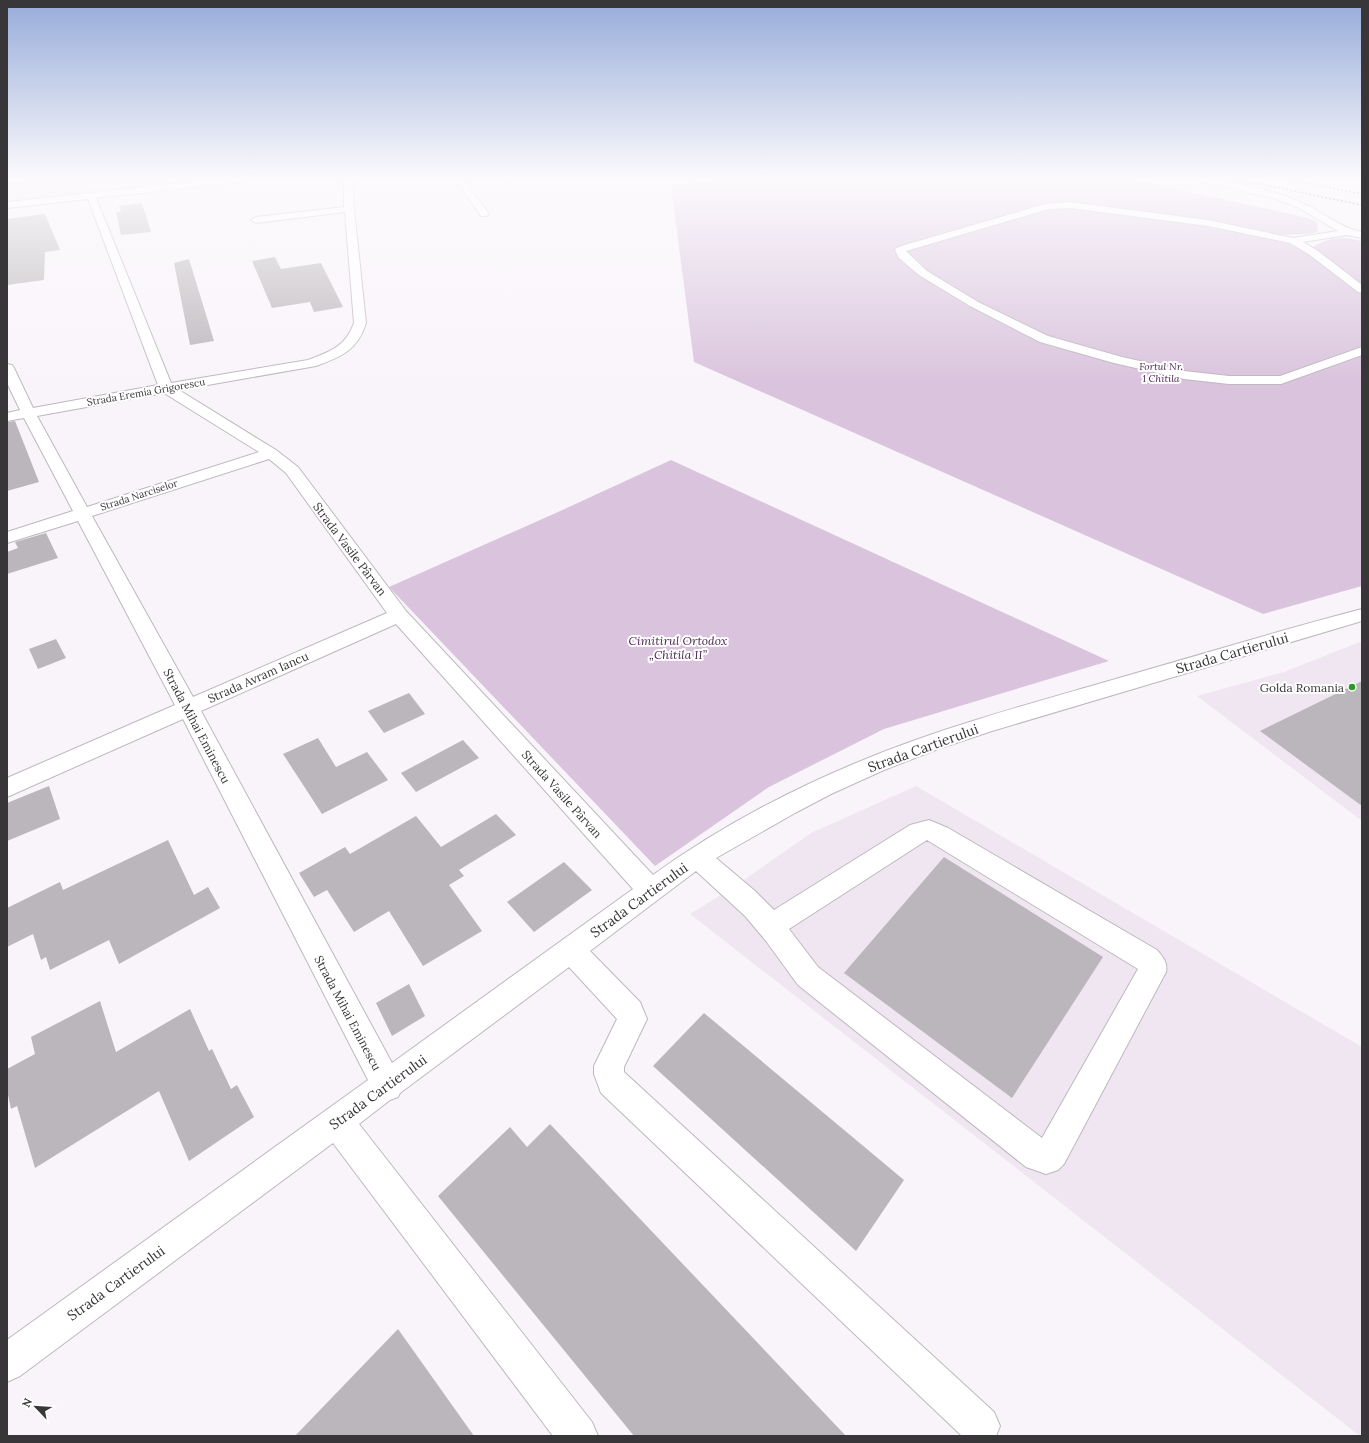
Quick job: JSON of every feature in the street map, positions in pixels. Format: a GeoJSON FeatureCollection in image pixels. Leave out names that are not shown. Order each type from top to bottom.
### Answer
{"type":"FeatureCollection","features":[{"type":"Feature","properties":{"kind":"street"},"geometry":{"type":"LineString","coordinates":[[111,246],[166,388]]}},
{"type":"Feature","properties":{"kind":"street","name":"Strada Eremia Grigorescu"},"geometry":{"type":"LineString","coordinates":[[7,417],[166,388],[311,364],[328,357],[351,342],[359,330],[360,323],[353,246]]}},
{"type":"Feature","properties":{"kind":"street"},"geometry":{"type":"LineString","coordinates":[[911,246],[900,250],[903,256],[923,273],[974,304],[1044,339],[1119,360],[1184,375],[1229,380],[1282,380],[1362,351]]}},
{"type":"Feature","properties":{"kind":"street"},"geometry":{"type":"LineString","coordinates":[[1303,246],[1362,290]]}},
{"type":"Feature","properties":{"kind":"street","name":"Strada Mihai Eminescu"},"geometry":{"type":"LineString","coordinates":[[7,368],[28,413],[84,513],[387,1086]]}},
{"type":"Feature","properties":{"kind":"street","name":"Strada Vasile Pârvan"},"geometry":{"type":"LineString","coordinates":[[166,388],[271,453],[292,470],[399,615],[651,891]]}},
{"type":"Feature","properties":{"kind":"street","name":"Strada Narciselor"},"geometry":{"type":"LineString","coordinates":[[7,538],[271,453]]}},
{"type":"Feature","properties":{"kind":"street","name":"Strada Avram Iancu"},"geometry":{"type":"LineString","coordinates":[[7,788],[399,615]]}},
{"type":"Feature","properties":{"kind":"street","name":"Strada Cartierului"},"geometry":{"type":"LineString","coordinates":[[7,1363],[387,1086],[697,857],[785,807],[833,783],[890,758],[984,726],[1362,615]]}},
{"type":"Feature","properties":{"kind":"street"},"geometry":{"type":"LineString","coordinates":[[697,857],[734,887],[771,926],[794,960],[808,976],[1038,1155],[1046,1158],[1052,1152],[1152,972],[1153,966],[1147,959],[939,835],[928,830],[919,832],[771,926]]}},
{"type":"Feature","properties":{"kind":"street"},"geometry":{"type":"LineString","coordinates":[[571,950],[630,1012],[632,1019],[609,1066],[609,1074],[612,1082],[980,1426]]}},
{"type":"Feature","properties":{"kind":"street"},"geometry":{"type":"LineString","coordinates":[[337,1122],[578,1436]]}},
{"type":"Feature","properties":{"kind":"shaded area"},"geometry":{"type":"Polygon","coordinates":[[[1362,641],[1362,821],[1197,696],[1284,672],[1362,641]]]}},
{"type":"Feature","properties":{"kind":"shaded area"},"geometry":{"type":"Polygon","coordinates":[[[916,786],[1362,1047],[1362,1436],[1360,1436],[690,914],[734,887],[811,833],[916,786]]]}},
{"type":"Feature","properties":{"kind":"green space","name":"Fortul Nr. 1 Chitila"},"geometry":{"type":"Polygon","coordinates":[[[679,246],[1362,246],[1362,586],[1263,614],[694,362],[679,246]]]}},
{"type":"Feature","properties":{"kind":"green space","name":"Cimitirul Ortodox „Chitila II”"},"geometry":{"type":"Polygon","coordinates":[[[671,460],[1109,661],[884,729],[769,787],[655,866],[389,587],[671,460]]]}},
{"type":"Feature","properties":{"kind":"building"},"geometry":{"type":"Polygon","coordinates":[[[7,246],[58,246],[60,250],[45,252],[44,280],[7,285],[7,246]]]}},
{"type":"Feature","properties":{"kind":"building"},"geometry":{"type":"Polygon","coordinates":[[[275,257],[281,269],[321,263],[343,307],[314,312],[310,302],[272,308],[252,261],[275,257]]]}},
{"type":"Feature","properties":{"kind":"building"},"geometry":{"type":"Polygon","coordinates":[[[189,259],[214,341],[190,345],[174,263],[189,259]]]}},
{"type":"Feature","properties":{"kind":"building"},"geometry":{"type":"Polygon","coordinates":[[[15,421],[39,482],[7,491],[7,422],[15,421]]]}},
{"type":"Feature","properties":{"kind":"building"},"geometry":{"type":"Polygon","coordinates":[[[46,533],[58,558],[7,574],[7,552],[18,548],[15,542],[46,533]]]}},
{"type":"Feature","properties":{"kind":"building"},"geometry":{"type":"Polygon","coordinates":[[[56,639],[66,658],[38,669],[29,649],[56,639]]]}},
{"type":"Feature","properties":{"kind":"building"},"geometry":{"type":"Polygon","coordinates":[[[1362,681],[1362,806],[1260,731],[1362,681]]]}},
{"type":"Feature","properties":{"kind":"building"},"geometry":{"type":"Polygon","coordinates":[[[409,693],[425,714],[384,733],[368,711],[409,693]]]}},
{"type":"Feature","properties":{"kind":"building"},"geometry":{"type":"Polygon","coordinates":[[[318,738],[336,767],[367,752],[388,780],[322,814],[283,754],[318,738]]]}},
{"type":"Feature","properties":{"kind":"building"},"geometry":{"type":"Polygon","coordinates":[[[463,740],[479,758],[416,792],[401,773],[463,740]]]}},
{"type":"Feature","properties":{"kind":"building"},"geometry":{"type":"Polygon","coordinates":[[[49,786],[60,819],[7,841],[7,803],[49,786]]]}},
{"type":"Feature","properties":{"kind":"building"},"geometry":{"type":"Polygon","coordinates":[[[496,814],[516,835],[459,870],[464,876],[449,885],[482,931],[423,966],[389,911],[354,932],[327,890],[314,897],[299,873],[345,847],[350,854],[416,816],[441,847],[496,814]]]}},
{"type":"Feature","properties":{"kind":"building"},"geometry":{"type":"Polygon","coordinates":[[[168,840],[194,895],[208,887],[220,908],[119,964],[109,940],[50,970],[46,957],[41,960],[33,934],[7,947],[7,908],[60,882],[63,890],[168,840]]]}},
{"type":"Feature","properties":{"kind":"building"},"geometry":{"type":"Polygon","coordinates":[[[944,857],[1103,957],[1012,1098],[844,973],[944,857]]]}},
{"type":"Feature","properties":{"kind":"building"},"geometry":{"type":"Polygon","coordinates":[[[564,862],[592,890],[534,932],[507,902],[564,862]]]}},
{"type":"Feature","properties":{"kind":"building"},"geometry":{"type":"Polygon","coordinates":[[[409,984],[425,1016],[392,1036],[376,1003],[409,984]]]}},
{"type":"Feature","properties":{"kind":"building"},"geometry":{"type":"Polygon","coordinates":[[[100,1001],[116,1052],[190,1009],[209,1051],[212,1049],[231,1089],[237,1085],[254,1117],[189,1161],[159,1091],[35,1168],[17,1106],[11,1109],[7,1090],[7,1069],[35,1054],[31,1037],[100,1001]]]}},
{"type":"Feature","properties":{"kind":"building"},"geometry":{"type":"Polygon","coordinates":[[[704,1013],[904,1180],[856,1251],[653,1066],[704,1013]]]}},
{"type":"Feature","properties":{"kind":"building"},"geometry":{"type":"Polygon","coordinates":[[[550,1124],[846,1436],[634,1436],[438,1196],[510,1127],[527,1147],[550,1124]]]}},
{"type":"Feature","properties":{"kind":"building"},"geometry":{"type":"Polygon","coordinates":[[[398,1329],[474,1436],[295,1436],[398,1329]]]}},
{"type":"Feature","properties":{"kind":"place","name":"Golda Romania"},"geometry":{"type":"Point","coordinates":[1352,687]}}]}
